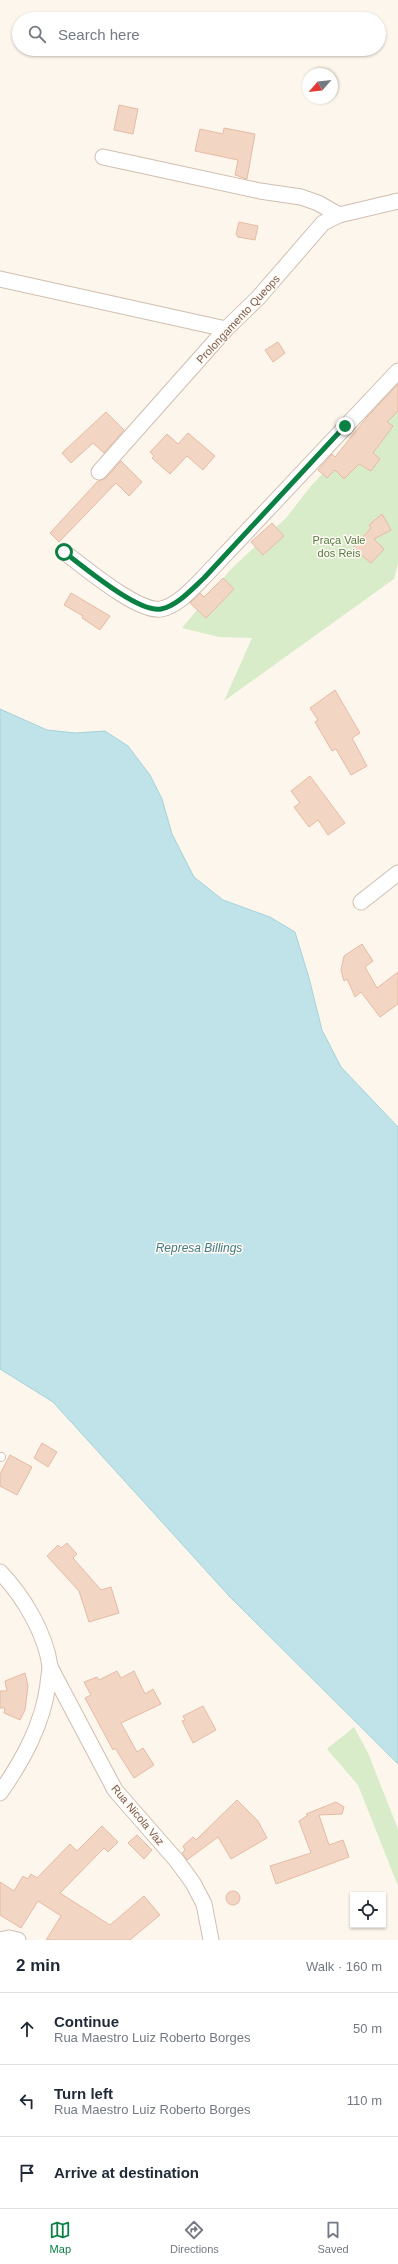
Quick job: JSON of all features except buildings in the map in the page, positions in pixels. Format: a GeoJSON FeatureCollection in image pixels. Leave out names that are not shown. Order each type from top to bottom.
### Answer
{"type":"FeatureCollection","features":[{"type":"Feature","properties":{"kind":"street"},"geometry":{"type":"LineString","coordinates":[[103,157],[260,191],[300,197],[318,203],[339,215]]}},
{"type":"Feature","properties":{"kind":"street","name":"Prolongamento Queops"},"geometry":{"type":"LineString","coordinates":[[99,472],[226,329],[258,298],[323,223],[339,215],[398,201]]}},
{"type":"Feature","properties":{"kind":"street"},"geometry":{"type":"LineString","coordinates":[[0,280],[226,329]]}},
{"type":"Feature","properties":{"kind":"street"},"geometry":{"type":"LineString","coordinates":[[64,552],[124,596],[154,609],[169,606],[184,596],[204,578],[398,371]]}},
{"type":"Feature","properties":{"kind":"street"},"geometry":{"type":"LineString","coordinates":[[361,902],[398,873]]}},
{"type":"Feature","properties":{"kind":"street"},"geometry":{"type":"LineString","coordinates":[[0,1572],[15,1590],[29,1612],[44,1645],[50,1667],[46,1695],[35,1732],[16,1770],[0,1793]]}},
{"type":"Feature","properties":{"kind":"street","name":"Rua Nicola Vaz"},"geometry":{"type":"LineString","coordinates":[[50,1667],[115,1790],[177,1861],[193,1883],[204,1904],[211,1940]]}},
{"type":"Feature","properties":{"kind":"street"},"geometry":{"type":"LineString","coordinates":[[0,1940],[9,1938],[18,1940]]}},
{"type":"Feature","properties":{"kind":"green space","name":"Praça Vale dos Reis"},"geometry":{"type":"Polygon","coordinates":[[[398,391],[398,563],[394,579],[224,701],[252,638],[219,637],[182,628],[231,569],[286,518],[311,486],[398,391]]]}},
{"type":"Feature","properties":{"kind":"green space"},"geometry":{"type":"Polygon","coordinates":[[[354,1727],[368,1753],[398,1829],[398,1886],[358,1785],[327,1749],[354,1727]]]}},
{"type":"Feature","properties":{"kind":"water","name":"Represa Billings"},"geometry":{"type":"Polygon","coordinates":[[[0,709],[47,730],[75,733],[105,731],[128,746],[150,775],[162,799],[172,834],[194,877],[223,900],[270,917],[295,932],[309,978],[322,1030],[341,1067],[398,1127],[398,1764],[230,1597],[53,1402],[0,1369],[0,709]]]}},
{"type":"Feature","properties":{"kind":"route"},"geometry":{"type":"LineString","coordinates":[[64,552],[124,596],[146,607],[154,609],[162,609],[169,606],[184,596],[204,578],[345,426]]}}]}
